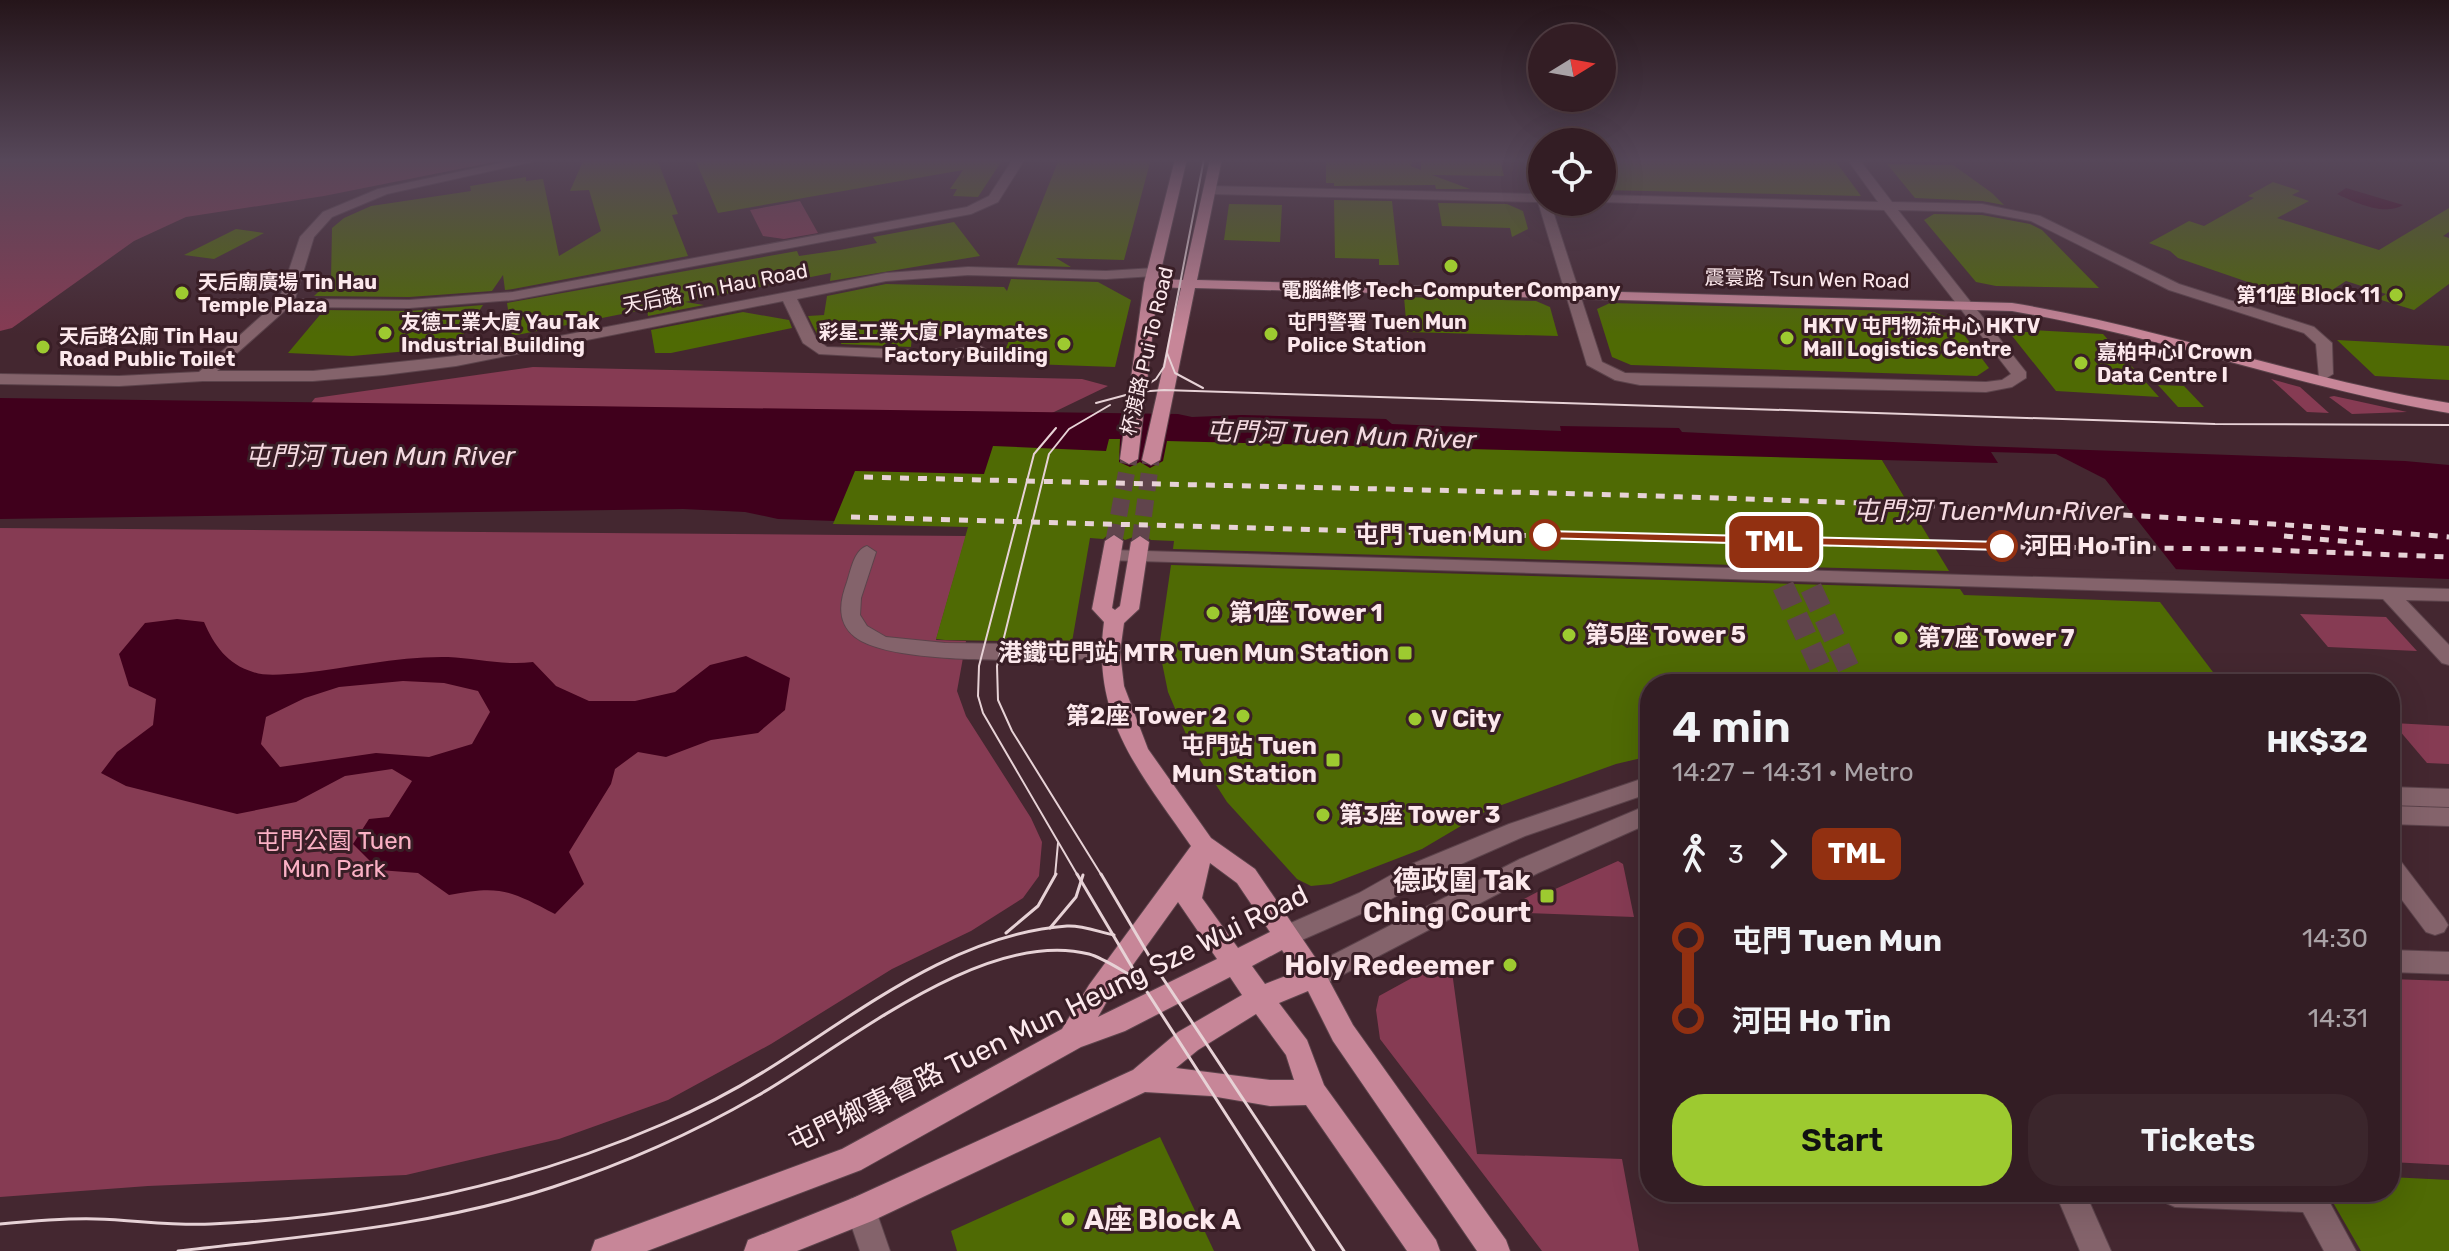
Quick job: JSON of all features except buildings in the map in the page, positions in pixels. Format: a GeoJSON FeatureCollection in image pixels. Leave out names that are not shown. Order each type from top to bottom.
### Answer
{"type":"FeatureCollection","features":[{"type":"Feature","properties":{"kind":"main road","name":"杯渡路 Pui To Road"},"geometry":{"type":"LineString","coordinates":[[1129,459],[1153,278],[1167,217]]}},
{"type":"Feature","properties":{"kind":"main road","name":"杯渡路 Pui To Road"},"geometry":{"type":"LineString","coordinates":[[1151,460],[1205,217]]}},
{"type":"Feature","properties":{"kind":"main road","name":"震寰路 Tsun Wen Road"},"geometry":{"type":"LineString","coordinates":[[1153,278],[1958,298],[2065,307],[2325,374],[2392,389],[2449,397]]}},
{"type":"Feature","properties":{"kind":"main road","name":"震寰路 Tsun Wen Road"},"geometry":{"type":"LineString","coordinates":[[1958,298],[2049,312],[2355,392],[2449,408]]}},
{"type":"Feature","properties":{"kind":"main road"},"geometry":{"type":"LineString","coordinates":[[1112,548],[1102,609],[1114,621]]}},
{"type":"Feature","properties":{"kind":"main road"},"geometry":{"type":"LineString","coordinates":[[1139,549],[1129,609],[1114,621],[1110,652],[1119,706],[1134,744],[1203,845],[1246,876],[1314,977],[1343,1033],[1495,1251]]}},
{"type":"Feature","properties":{"kind":"main road"},"geometry":{"type":"LineString","coordinates":[[1203,845],[1189,900],[1297,1049],[1313,1092],[1423,1249]]}},
{"type":"Feature","properties":{"kind":"main road"},"geometry":{"type":"LineString","coordinates":[[1072,1038],[1098,993],[1136,944],[1203,845]]}},
{"type":"Feature","properties":{"kind":"main road","name":"屯門鄉事會路 Tuen Mun Heung Sze Wui Road"},"geometry":{"type":"LineString","coordinates":[[606,1251],[851,1160],[1072,1038],[1115,1023],[1286,936]]}},
{"type":"Feature","properties":{"kind":"main road"},"geometry":{"type":"LineString","coordinates":[[759,1251],[861,1210],[1143,1079],[1188,1041],[1258,999],[1314,977]]}},
{"type":"Feature","properties":{"kind":"main road"},"geometry":{"type":"LineString","coordinates":[[1143,1079],[1211,1083],[1270,1093],[1313,1092]]}},
{"type":"Feature","properties":{"kind":"street"},"geometry":{"type":"LineString","coordinates":[[203,376],[285,303],[292,291],[310,230],[324,217]]}},
{"type":"Feature","properties":{"kind":"street"},"geometry":{"type":"LineString","coordinates":[[285,303],[409,304],[513,296],[932,217]]}},
{"type":"Feature","properties":{"kind":"street"},"geometry":{"type":"LineString","coordinates":[[1549,217],[1595,365],[1621,377],[1986,387],[2006,384],[2020,375],[1898,217]]}},
{"type":"Feature","properties":{"kind":"street"},"geometry":{"type":"LineString","coordinates":[[2036,217],[2172,286],[2309,330],[2324,343],[2325,374]]}},
{"type":"Feature","properties":{"kind":"street","name":"天后路 Tin Hau Road"},"geometry":{"type":"LineString","coordinates":[[0,379],[119,381],[203,376],[313,376],[432,364],[787,294],[886,277],[941,272],[1106,275],[1129,282],[1153,278]]}},
{"type":"Feature","properties":{"kind":"street"},"geometry":{"type":"LineString","coordinates":[[787,294],[811,343],[824,351],[946,356],[979,350]]}},
{"type":"Feature","properties":{"kind":"street"},"geometry":{"type":"LineString","coordinates":[[1112,548],[1808,582],[2199,587],[2449,595]]}},
{"type":"Feature","properties":{"kind":"street"},"geometry":{"type":"LineString","coordinates":[[867,552],[851,598],[850,615],[860,631],[881,643],[945,650],[1110,652]]}},
{"type":"Feature","properties":{"kind":"street"},"geometry":{"type":"LineString","coordinates":[[2388,593],[2449,658]]}},
{"type":"Feature","properties":{"kind":"street","name":"屯門鄉事會路 Tuen Mun Heung Sze Wui Road"},"geometry":{"type":"LineString","coordinates":[[1286,936],[1356,905],[1416,873],[1517,830],[1640,787]]}},
{"type":"Feature","properties":{"kind":"street"},"geometry":{"type":"LineString","coordinates":[[2400,796],[2449,798]]}},
{"type":"Feature","properties":{"kind":"street"},"geometry":{"type":"LineString","coordinates":[[2400,815],[2449,817]]}},
{"type":"Feature","properties":{"kind":"street"},"geometry":{"type":"LineString","coordinates":[[1314,977],[1529,866],[1640,817]]}},
{"type":"Feature","properties":{"kind":"street"},"geometry":{"type":"LineString","coordinates":[[2400,879],[2435,925]]}},
{"type":"Feature","properties":{"kind":"street"},"geometry":{"type":"LineString","coordinates":[[2400,961],[2449,963]]}},
{"type":"Feature","properties":{"kind":"street"},"geometry":{"type":"LineString","coordinates":[[2074,1202],[2096,1251]]}},
{"type":"Feature","properties":{"kind":"street"},"geometry":{"type":"LineString","coordinates":[[2313,1202],[2341,1251]]}},
{"type":"Feature","properties":{"kind":"street"},"geometry":{"type":"LineString","coordinates":[[861,1210],[875,1251]]}},
{"type":"Feature","properties":{"kind":"green space"},"geometry":{"type":"Polygon","coordinates":[[[0,217],[185,217],[134,241],[12,328],[0,331],[0,217]]]}},
{"type":"Feature","properties":{"kind":"green space"},"geometry":{"type":"Polygon","coordinates":[[[754,217],[809,217],[818,233],[784,239],[763,236],[754,217]]]}},
{"type":"Feature","properties":{"kind":"green space"},"geometry":{"type":"Polygon","coordinates":[[[533,367],[1082,379],[1108,386],[1052,413],[311,403],[315,398],[533,367]]]}},
{"type":"Feature","properties":{"kind":"green space"},"geometry":{"type":"Polygon","coordinates":[[[2271,379],[2300,387],[2329,413],[2307,412],[2271,379]]]}},
{"type":"Feature","properties":{"kind":"green space"},"geometry":{"type":"Polygon","coordinates":[[[2329,397],[2407,412],[2352,414],[2329,397]]]}},
{"type":"Feature","properties":{"kind":"green space","name":"屯門公園 Tuen Mun Park"},"geometry":{"type":"Polygon","coordinates":[[[0,528],[966,536],[936,640],[966,641],[957,691],[966,716],[1031,818],[1042,842],[1039,876],[1023,898],[971,931],[892,969],[771,1044],[668,1100],[559,1139],[406,1175],[148,1186],[0,1197],[0,528]]]}},
{"type":"Feature","properties":{"kind":"green space"},"geometry":{"type":"Polygon","coordinates":[[[2300,614],[2386,617],[2417,651],[2328,647],[2300,614]]]}},
{"type":"Feature","properties":{"kind":"green space"},"geometry":{"type":"Polygon","coordinates":[[[2400,723],[2449,726],[2449,764],[2427,763],[2400,731],[2400,723]]]}},
{"type":"Feature","properties":{"kind":"green space"},"geometry":{"type":"Polygon","coordinates":[[[1618,861],[1623,864],[1634,917],[1527,913],[1522,900],[1541,890],[1553,890],[1618,861]]]}},
{"type":"Feature","properties":{"kind":"green space"},"geometry":{"type":"Polygon","coordinates":[[[1450,957],[1477,1154],[1622,1159],[1639,1251],[1542,1251],[1380,1039],[1376,1010],[1379,996],[1450,957]]]}},
{"type":"Feature","properties":{"kind":"green space"},"geometry":{"type":"Polygon","coordinates":[[[2400,979],[2449,981],[2449,1165],[2400,1163],[2400,979]]]}},
{"type":"Feature","properties":{"kind":"water","name":"屯門河 Tuen Mun River"},"geometry":{"type":"Polygon","coordinates":[[[0,398],[1178,414],[1192,417],[1242,415],[1386,419],[1392,424],[1561,431],[1560,426],[1679,428],[1682,432],[1976,446],[2405,461],[2449,465],[2449,579],[778,519],[745,512],[683,509],[0,519],[0,398]]]}},
{"type":"Feature","properties":{"kind":"water"},"geometry":{"type":"Polygon","coordinates":[[[177,619],[204,622],[217,646],[229,659],[253,672],[264,674],[302,673],[429,657],[533,662],[556,686],[589,701],[635,701],[675,692],[710,665],[746,656],[790,678],[785,710],[758,733],[711,740],[666,757],[638,752],[615,769],[611,784],[569,852],[584,884],[555,914],[504,892],[481,890],[449,895],[418,873],[379,870],[353,844],[369,819],[389,817],[412,781],[392,769],[345,776],[296,802],[237,814],[126,786],[101,773],[117,752],[153,725],[156,699],[129,686],[119,654],[145,623],[177,619]],[[403,681],[339,687],[305,698],[266,717],[261,744],[280,767],[376,753],[429,757],[472,744],[490,712],[478,691],[444,683],[403,681]]]}},
{"type":"Feature","properties":{"kind":"pier"},"geometry":{"type":"Polygon","coordinates":[[[1991,452],[2056,454],[2105,479],[2179,573],[1945,565],[1882,460],[1998,463],[1991,452]]]}},
{"type":"Feature","properties":{"kind":"tunnel"},"geometry":{"type":"LineString","coordinates":[[1114,541],[1129,459]]}},
{"type":"Feature","properties":{"kind":"tunnel"},"geometry":{"type":"LineString","coordinates":[[1140,542],[1151,460]]}},
{"type":"Feature","properties":{"kind":"tunnel"},"geometry":{"type":"LineString","coordinates":[[1783,586],[1823,674]]}},
{"type":"Feature","properties":{"kind":"tunnel"},"geometry":{"type":"LineString","coordinates":[[1811,588],[1851,674]]}},
{"type":"Feature","properties":{"kind":"tram line"},"geometry":{"type":"LineString","coordinates":[[1138,391],[1156,379],[1164,367],[1193,217]]}},
{"type":"Feature","properties":{"kind":"tram line"},"geometry":{"type":"LineString","coordinates":[[1167,353],[1175,373],[1203,388]]}},
{"type":"Feature","properties":{"kind":"tram line"},"geometry":{"type":"LineString","coordinates":[[1096,403],[1137,392],[1164,390],[2215,424],[2449,425]]}},
{"type":"Feature","properties":{"kind":"tram line"},"geometry":{"type":"LineString","coordinates":[[1102,876],[1012,731],[998,700],[997,666],[1049,454],[1069,429],[1110,405]]}},
{"type":"Feature","properties":{"kind":"tram line"},"geometry":{"type":"LineString","coordinates":[[1056,428],[1034,454],[979,666],[978,696],[983,713],[1078,876]]}},
{"type":"Feature","properties":{"kind":"tram line"},"geometry":{"type":"LineString","coordinates":[[1055,876],[1058,843]]}},
{"type":"Feature","properties":{"kind":"tram line"},"geometry":{"type":"LineString","coordinates":[[1077,874],[1081,881]]}},
{"type":"Feature","properties":{"kind":"tram line"},"geometry":{"type":"LineString","coordinates":[[1101,874],[1158,971],[1344,1251]]}},
{"type":"Feature","properties":{"kind":"tram line"},"geometry":{"type":"LineString","coordinates":[[1081,881],[1083,875]]}},
{"type":"Feature","properties":{"kind":"tram line"},"geometry":{"type":"LineString","coordinates":[[1006,933],[1038,906],[1055,876]]}},
{"type":"Feature","properties":{"kind":"tram line"},"geometry":{"type":"LineString","coordinates":[[1050,928],[1076,897],[1081,881]]}},
{"type":"Feature","properties":{"kind":"tram line"},"geometry":{"type":"LineString","coordinates":[[1081,881],[1113,935]]}},
{"type":"Feature","properties":{"kind":"tram line"},"geometry":{"type":"LineString","coordinates":[[0,1224],[72,1219],[168,1224],[269,1220],[384,1206],[498,1181],[609,1146],[702,1106],[765,1071],[908,980],[985,944],[1025,932],[1067,926],[1113,935]]}},
{"type":"Feature","properties":{"kind":"tram line"},"geometry":{"type":"LineString","coordinates":[[1113,935],[1314,1251]]}},
{"type":"Feature","properties":{"kind":"tram line"},"geometry":{"type":"LineString","coordinates":[[178,1251],[414,1221],[507,1201],[579,1178],[708,1123],[792,1075],[916,996],[960,974],[1005,958],[1048,950],[1089,954],[1132,976]]}},
{"type":"Feature","properties":{"kind":"railway"},"geometry":{"type":"LineString","coordinates":[[864,477],[1855,503],[2053,511],[2449,537]]}},
{"type":"Feature","properties":{"kind":"railway"},"geometry":{"type":"LineString","coordinates":[[851,517],[1912,546],[2245,549],[2449,557]]}},
{"type":"Feature","properties":{"kind":"railway"},"geometry":{"type":"LineString","coordinates":[[2284,536],[2363,543]]}},
{"type":"Feature","properties":{"kind":"metro line","name":"TML"},"geometry":{"type":"LineString","coordinates":[[1545,535],[2002,546]]}},
{"type":"Feature","properties":{"kind":"place","name":"電腦維修 Tech-Computer Company"},"geometry":{"type":"Point","coordinates":[1451,266]}},
{"type":"Feature","properties":{"kind":"place","name":"天后廟廣場 Tin Hau Temple Plaza"},"geometry":{"type":"Point","coordinates":[182,293]}},
{"type":"Feature","properties":{"kind":"place","name":"第11座 Block 11"},"geometry":{"type":"Point","coordinates":[2396,295]}},
{"type":"Feature","properties":{"kind":"place","name":"友德工業大廈 Yau Tak Industrial Building"},"geometry":{"type":"Point","coordinates":[385,333]}},
{"type":"Feature","properties":{"kind":"place","name":"屯門警署 Tuen Mun Police Station"},"geometry":{"type":"Point","coordinates":[1271,334]}},
{"type":"Feature","properties":{"kind":"place","name":"HKTV 屯門物流中心 HKTV Mall Logistics Centre"},"geometry":{"type":"Point","coordinates":[1787,338]}},
{"type":"Feature","properties":{"kind":"place","name":"彩星工業大廈 Playmates Factory Building"},"geometry":{"type":"Point","coordinates":[1064,344]}},
{"type":"Feature","properties":{"kind":"place","name":"天后路公廁 Tin Hau Road Public Toilet"},"geometry":{"type":"Point","coordinates":[43,347]}},
{"type":"Feature","properties":{"kind":"place","name":"嘉柏中心I Crown Data Centre I"},"geometry":{"type":"Point","coordinates":[2081,363]}},
{"type":"Feature","properties":{"kind":"place","name":"屯門 Tuen Mun"},"geometry":{"type":"Point","coordinates":[1545,535]}},
{"type":"Feature","properties":{"kind":"place","name":"河田 Ho Tin"},"geometry":{"type":"Point","coordinates":[2002,546]}},
{"type":"Feature","properties":{"kind":"place","name":"第1座 Tower 1"},"geometry":{"type":"Point","coordinates":[1213,613]}},
{"type":"Feature","properties":{"kind":"place","name":"第5座 Tower 5"},"geometry":{"type":"Point","coordinates":[1569,635]}},
{"type":"Feature","properties":{"kind":"place","name":"第7座 Tower 7"},"geometry":{"type":"Point","coordinates":[1901,638]}},
{"type":"Feature","properties":{"kind":"place","name":"港鐵屯門站 MTR Tuen Mun Station"},"geometry":{"type":"Point","coordinates":[1405,653]}},
{"type":"Feature","properties":{"kind":"place","name":"第2座 Tower 2"},"geometry":{"type":"Point","coordinates":[1243,716]}},
{"type":"Feature","properties":{"kind":"place","name":"V City"},"geometry":{"type":"Point","coordinates":[1415,719]}},
{"type":"Feature","properties":{"kind":"place","name":"屯門站 Tuen Mun Station"},"geometry":{"type":"Point","coordinates":[1333,760]}},
{"type":"Feature","properties":{"kind":"place","name":"第3座 Tower 3"},"geometry":{"type":"Point","coordinates":[1323,815]}},
{"type":"Feature","properties":{"kind":"place","name":"德政圍 Tak Ching Court"},"geometry":{"type":"Point","coordinates":[1547,896]}},
{"type":"Feature","properties":{"kind":"place","name":"Holy Redeemer"},"geometry":{"type":"Point","coordinates":[1510,965]}},
{"type":"Feature","properties":{"kind":"place","name":"A座 Block A"},"geometry":{"type":"Point","coordinates":[1068,1219]}}]}
